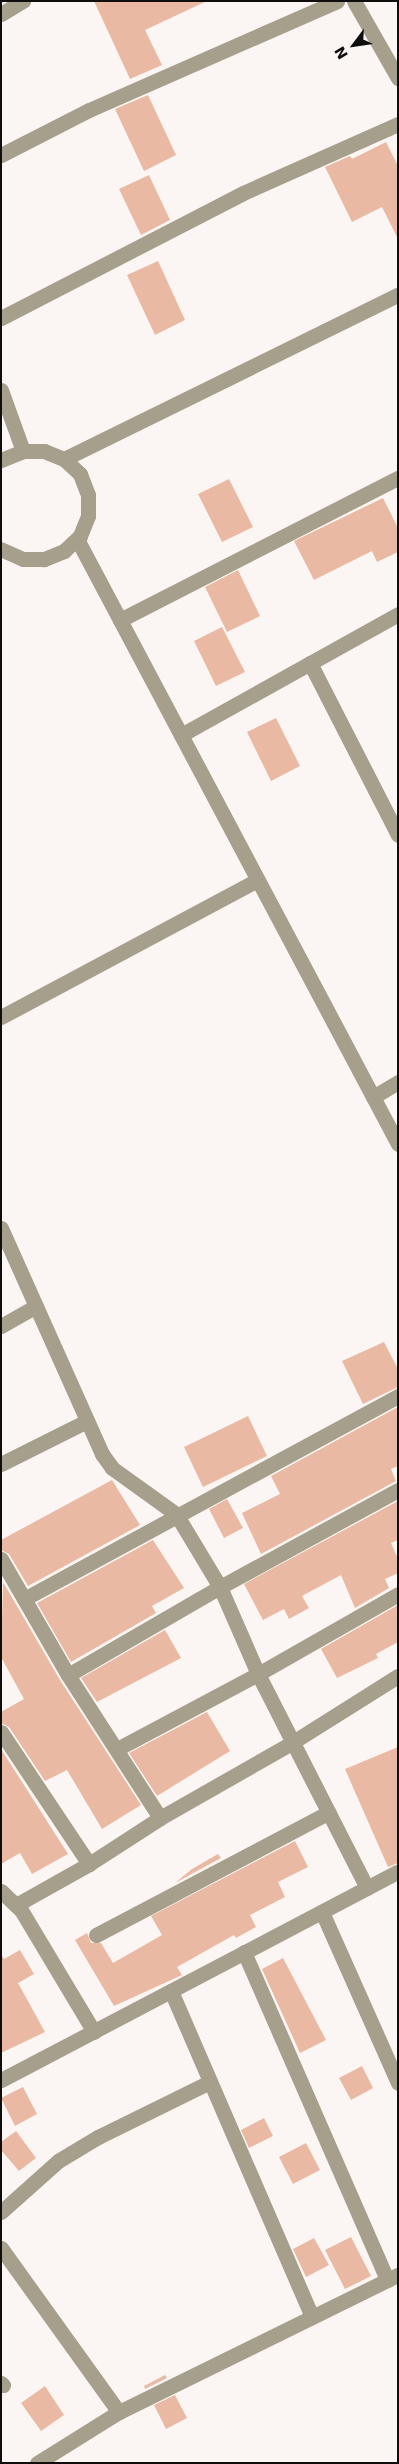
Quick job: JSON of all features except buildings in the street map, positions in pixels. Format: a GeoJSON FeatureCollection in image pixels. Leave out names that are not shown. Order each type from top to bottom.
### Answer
{"type":"FeatureCollection","features":[{"type":"Feature","properties":{"kind":"street"},"geometry":{"type":"LineString","coordinates":[[1,14],[23,1]]}},
{"type":"Feature","properties":{"kind":"street"},"geometry":{"type":"LineString","coordinates":[[1,155],[89,110],[337,1]]}},
{"type":"Feature","properties":{"kind":"street"},"geometry":{"type":"LineString","coordinates":[[354,1],[398,78]]}},
{"type":"Feature","properties":{"kind":"street"},"geometry":{"type":"LineString","coordinates":[[1,318],[243,193],[398,124]]}},
{"type":"Feature","properties":{"kind":"street"},"geometry":{"type":"LineString","coordinates":[[64,459],[398,295]]}},
{"type":"Feature","properties":{"kind":"street"},"geometry":{"type":"LineString","coordinates":[[1,390],[23,451]]}},
{"type":"Feature","properties":{"kind":"street"},"geometry":{"type":"LineString","coordinates":[[1,460],[23,451],[44,451],[64,459],[80,474],[88,495],[88,516],[77,539],[64,551],[44,559],[23,559],[1,549]]}},
{"type":"Feature","properties":{"kind":"street"},"geometry":{"type":"LineString","coordinates":[[120,620],[398,478]]}},
{"type":"Feature","properties":{"kind":"street"},"geometry":{"type":"LineString","coordinates":[[77,539],[398,1144]]}},
{"type":"Feature","properties":{"kind":"street"},"geometry":{"type":"LineString","coordinates":[[181,735],[398,614]]}},
{"type":"Feature","properties":{"kind":"street"},"geometry":{"type":"LineString","coordinates":[[310,662],[398,835]]}},
{"type":"Feature","properties":{"kind":"street"},"geometry":{"type":"LineString","coordinates":[[1,1017],[258,880]]}},
{"type":"Feature","properties":{"kind":"street"},"geometry":{"type":"LineString","coordinates":[[373,1097],[398,1082]]}},
{"type":"Feature","properties":{"kind":"street"},"geometry":{"type":"LineString","coordinates":[[1,1228],[87,1421],[112,1468],[176,1514],[220,1587],[258,1674],[367,1888]]}},
{"type":"Feature","properties":{"kind":"street"},"geometry":{"type":"LineString","coordinates":[[1,1326],[36,1306]]}},
{"type":"Feature","properties":{"kind":"street"},"geometry":{"type":"LineString","coordinates":[[24,1599],[176,1514],[398,1396]]}},
{"type":"Feature","properties":{"kind":"street"},"geometry":{"type":"LineString","coordinates":[[1,1464],[87,1421]]}},
{"type":"Feature","properties":{"kind":"street"},"geometry":{"type":"LineString","coordinates":[[68,1675],[220,1587],[398,1490]]}},
{"type":"Feature","properties":{"kind":"street"},"geometry":{"type":"LineString","coordinates":[[1,1559],[68,1675],[160,1818]]}},
{"type":"Feature","properties":{"kind":"street"},"geometry":{"type":"LineString","coordinates":[[117,1749],[258,1674],[398,1594]]}},
{"type":"Feature","properties":{"kind":"street"},"geometry":{"type":"LineString","coordinates":[[16,1905],[89,1864],[160,1818],[293,1742],[398,1676]]}},
{"type":"Feature","properties":{"kind":"street"},"geometry":{"type":"LineString","coordinates":[[1,1732],[89,1864]]}},
{"type":"Feature","properties":{"kind":"street"},"geometry":{"type":"LineString","coordinates":[[96,1935],[329,1812]]}},
{"type":"Feature","properties":{"kind":"street"},"geometry":{"type":"LineString","coordinates":[[1,2080],[398,1872]]}},
{"type":"Feature","properties":{"kind":"street"},"geometry":{"type":"LineString","coordinates":[[1,1891],[16,1905],[94,2032]]}},
{"type":"Feature","properties":{"kind":"street"},"geometry":{"type":"LineString","coordinates":[[322,1912],[398,2082]]}},
{"type":"Feature","properties":{"kind":"street"},"geometry":{"type":"LineString","coordinates":[[37,2463],[119,2412],[392,2278],[244,1952]]}},
{"type":"Feature","properties":{"kind":"street"},"geometry":{"type":"LineString","coordinates":[[170,1991],[312,2317]]}},
{"type":"Feature","properties":{"kind":"street"},"geometry":{"type":"LineString","coordinates":[[1,2212],[58,2161],[98,2137],[210,2082]]}},
{"type":"Feature","properties":{"kind":"street"},"geometry":{"type":"LineString","coordinates":[[1,2248],[119,2412]]}}]}
